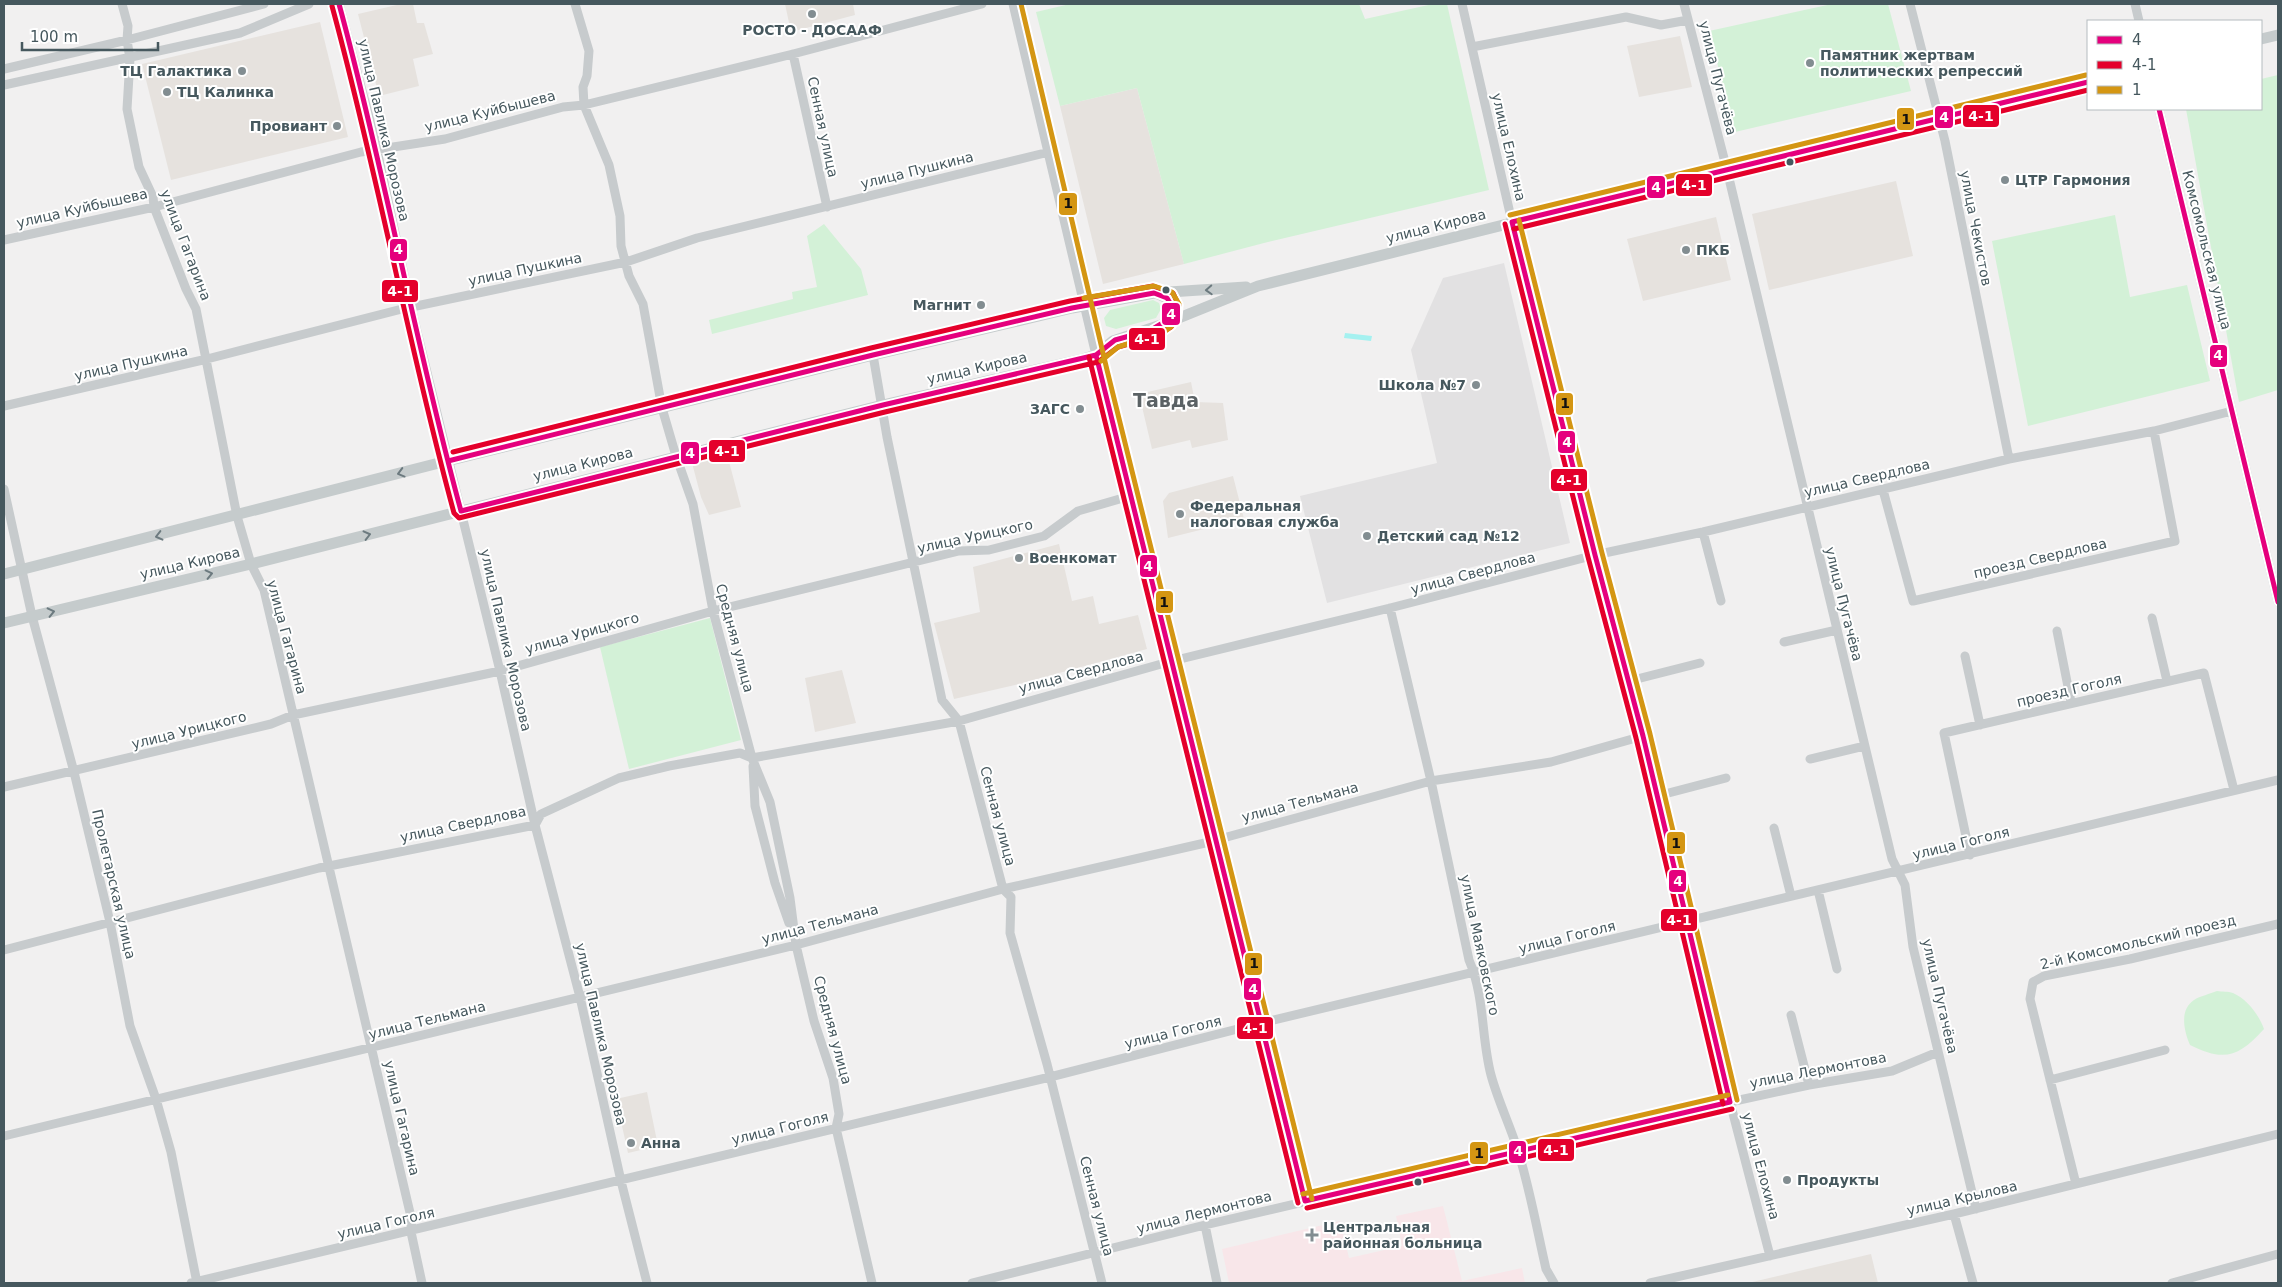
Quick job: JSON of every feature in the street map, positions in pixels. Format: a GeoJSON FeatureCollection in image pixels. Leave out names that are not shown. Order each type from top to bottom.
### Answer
{"type":"FeatureCollection","features":[{"type":"Feature","properties":{"kind":"main road"},"geometry":{"type":"LineString","coordinates":[[2262,39],[2278,34]]}},
{"type":"Feature","properties":{"kind":"main road","name":"улица Кирова"},"geometry":{"type":"LineString","coordinates":[[4,623],[251,564],[882,405],[1096,355],[1113,341],[1164,324],[1258,286],[1938,116],[2087,82]]}},
{"type":"Feature","properties":{"kind":"main road","name":"улица Кирова"},"geometry":{"type":"LineString","coordinates":[[4,574],[448,461],[874,355],[1085,305],[1154,293],[1258,286]]}},
{"type":"Feature","properties":{"kind":"main road"},"geometry":{"type":"LineString","coordinates":[[1154,293],[1167,298],[1172,306],[1170,317],[1164,324]]}},
{"type":"Feature","properties":{"kind":"street","name":"улица Гагарина"},"geometry":{"type":"LineString","coordinates":[[122,4],[128,26],[127,40],[130,59],[127,109],[139,167],[153,197],[154,207],[186,289],[196,309],[237,516],[251,564],[264,590],[411,1217],[411,1232],[422,1283]]}},
{"type":"Feature","properties":{"kind":"street"},"geometry":{"type":"LineString","coordinates":[[4,69],[127,40],[264,4]]}},
{"type":"Feature","properties":{"kind":"street"},"geometry":{"type":"LineString","coordinates":[[4,85],[130,59],[240,33],[309,4]]}},
{"type":"Feature","properties":{"kind":"street","name":"улица Павлика Морозова"},"geometry":{"type":"LineString","coordinates":[[339,4],[376,150],[411,307],[500,671],[535,825],[580,997],[621,1181],[647,1283]]}},
{"type":"Feature","properties":{"kind":"street","name":"Средняя улица"},"geometry":{"type":"LineString","coordinates":[[575,4],[589,51],[587,76],[582,87],[584,105],[609,165],[620,216],[621,246],[629,276],[643,304],[662,408],[693,504],[713,611],[752,758],[770,802],[790,898],[796,945],[814,1021],[833,1078],[839,1114],[836,1128],[872,1283]]}},
{"type":"Feature","properties":{"kind":"street","name":"улица Куйбышева"},"geometry":{"type":"LineString","coordinates":[[4,240],[154,207],[376,150],[445,139],[562,107],[584,105],[793,54],[982,4]]}},
{"type":"Feature","properties":{"kind":"street"},"geometry":{"type":"LineString","coordinates":[[1013,4],[1130,496],[1305,1202]]}},
{"type":"Feature","properties":{"kind":"street","name":"улица Елохина"},"geometry":{"type":"LineString","coordinates":[[1462,4],[1512,222],[1595,555],[1643,736],[1730,1102],[1770,1256]]}},
{"type":"Feature","properties":{"kind":"street","name":"улица Пугачёва"},"geometry":{"type":"LineString","coordinates":[[1684,4],[1727,170],[1892,859],[1899,872],[1908,899],[1913,947],[1976,1209]]}},
{"type":"Feature","properties":{"kind":"street","name":"улица Чекистов"},"geometry":{"type":"LineString","coordinates":[[1910,4],[1938,116],[2009,459]]}},
{"type":"Feature","properties":{"kind":"street"},"geometry":{"type":"LineString","coordinates":[[2135,4],[2139,20]]}},
{"type":"Feature","properties":{"kind":"street"},"geometry":{"type":"LineString","coordinates":[[1472,47],[1626,17],[1661,25],[1688,20]]}},
{"type":"Feature","properties":{"kind":"street","name":"Сенная улица"},"geometry":{"type":"LineString","coordinates":[[793,54],[826,207]]}},
{"type":"Feature","properties":{"kind":"street","name":"Комсомольская улица"},"geometry":{"type":"LineString","coordinates":[[2159,110],[2232,411],[2277,587],[2278,602]]}},
{"type":"Feature","properties":{"kind":"street","name":"улица Пушкина"},"geometry":{"type":"LineString","coordinates":[[4,406],[207,359],[411,307],[626,262],[697,238],[1049,152]]}},
{"type":"Feature","properties":{"kind":"street","name":"Сенная улица"},"geometry":{"type":"LineString","coordinates":[[874,355],[913,563],[942,700],[959,721],[1003,889],[1011,897],[1010,933],[1050,1077],[1102,1283]]}},
{"type":"Feature","properties":{"kind":"street","name":"улица Свердлова"},"geometry":{"type":"LineString","coordinates":[[4,950],[329,866],[535,825],[541,814],[619,778],[669,766],[740,753],[752,758],[959,721],[1172,661],[1390,608],[1595,555],[1703,532],[2009,459],[2154,431],[2232,411]]}},
{"type":"Feature","properties":{"kind":"street","name":"проезд Свердлова"},"geometry":{"type":"LineString","coordinates":[[1883,490],[1913,601],[2176,541],[2154,431]]}},
{"type":"Feature","properties":{"kind":"street","name":"Пролетарская улица"},"geometry":{"type":"LineString","coordinates":[[4,490],[32,616],[74,772],[110,922],[130,1026],[156,1099],[171,1152],[195,1283]]}},
{"type":"Feature","properties":{"kind":"street","name":"улица Урицкого"},"geometry":{"type":"LineString","coordinates":[[4,787],[271,724],[293,715],[500,671],[713,611],[960,551],[988,550],[1044,536],[1078,511],[1130,496]]}},
{"type":"Feature","properties":{"kind":"street"},"geometry":{"type":"LineString","coordinates":[[1703,532],[1721,601]]}},
{"type":"Feature","properties":{"kind":"street","name":"улица Маяковского"},"geometry":{"type":"LineString","coordinates":[[1390,608],[1431,781],[1469,960],[1475,974],[1482,1006],[1485,1045],[1491,1075],[1518,1152],[1546,1269],[1554,1283]]}},
{"type":"Feature","properties":{"kind":"street"},"geometry":{"type":"LineString","coordinates":[[2152,618],[2167,681]]}},
{"type":"Feature","properties":{"kind":"street"},"geometry":{"type":"LineString","coordinates":[[1784,642],[1837,630]]}},
{"type":"Feature","properties":{"kind":"street"},"geometry":{"type":"LineString","coordinates":[[2057,631],[2071,702]]}},
{"type":"Feature","properties":{"kind":"street"},"geometry":{"type":"LineString","coordinates":[[1966,656],[1980,725]]}},
{"type":"Feature","properties":{"kind":"street"},"geometry":{"type":"LineString","coordinates":[[1629,681],[1700,663]]}},
{"type":"Feature","properties":{"kind":"street","name":"проезд Гоголя"},"geometry":{"type":"LineString","coordinates":[[1970,854],[1944,733],[2071,702],[2204,673],[2234,790]]}},
{"type":"Feature","properties":{"kind":"street","name":"улица Тельмана"},"geometry":{"type":"LineString","coordinates":[[4,1136],[796,945],[1003,889],[1216,839],[1431,781],[1551,762],[1643,736]]}},
{"type":"Feature","properties":{"kind":"street"},"geometry":{"type":"LineString","coordinates":[[1810,759],[1864,746]]}},
{"type":"Feature","properties":{"kind":"street"},"geometry":{"type":"LineString","coordinates":[[752,758],[755,806],[775,882],[796,945]]}},
{"type":"Feature","properties":{"kind":"street"},"geometry":{"type":"LineString","coordinates":[[1657,796],[1726,778]]}},
{"type":"Feature","properties":{"kind":"street","name":"улица Гоголя"},"geometry":{"type":"LineString","coordinates":[[195,1283],[1050,1077],[1261,1023],[1475,974],[1791,896],[1899,872],[2278,780]]}},
{"type":"Feature","properties":{"kind":"street"},"geometry":{"type":"LineString","coordinates":[[1774,828],[1791,896]]}},
{"type":"Feature","properties":{"kind":"street"},"geometry":{"type":"LineString","coordinates":[[1818,890],[1837,969]]}},
{"type":"Feature","properties":{"kind":"street","name":"2-й Комсомольский проезд"},"geometry":{"type":"LineString","coordinates":[[2076,1184],[2030,999],[2033,982],[2044,976],[2130,960],[2278,924]]}},
{"type":"Feature","properties":{"kind":"street"},"geometry":{"type":"LineString","coordinates":[[1790,1015],[1809,1085]]}},
{"type":"Feature","properties":{"kind":"street"},"geometry":{"type":"LineString","coordinates":[[2050,1080],[2165,1050]]}},
{"type":"Feature","properties":{"kind":"street","name":"улица Лермонтова"},"geometry":{"type":"LineString","coordinates":[[972,1283],[1205,1225],[1730,1102],[1809,1085],[1892,1071],[1938,1052]]}},
{"type":"Feature","properties":{"kind":"street","name":"улица Крылова"},"geometry":{"type":"LineString","coordinates":[[1650,1283],[1976,1209],[2278,1134]]}},
{"type":"Feature","properties":{"kind":"street"},"geometry":{"type":"LineString","coordinates":[[1954,1214],[1973,1283]]}},
{"type":"Feature","properties":{"kind":"street"},"geometry":{"type":"LineString","coordinates":[[1205,1225],[1217,1283]]}},
{"type":"Feature","properties":{"kind":"street"},"geometry":{"type":"LineString","coordinates":[[2172,1283],[2278,1254]]}},
{"type":"Feature","properties":{"kind":"shaded area"},"geometry":{"type":"Polygon","coordinates":[[[401,4],[413,4],[417,23],[424,23],[433,54],[413,59],[419,86],[379,96],[358,14],[401,4]]]}},
{"type":"Feature","properties":{"kind":"shaded area"},"geometry":{"type":"Polygon","coordinates":[[[785,4],[853,4],[855,15],[791,32],[785,4]]]}},
{"type":"Feature","properties":{"kind":"shaded area"},"geometry":{"type":"Polygon","coordinates":[[[320,22],[348,137],[171,180],[142,64],[320,22]]]}},
{"type":"Feature","properties":{"kind":"shaded area"},"geometry":{"type":"Polygon","coordinates":[[[1680,36],[1692,87],[1639,97],[1627,46],[1680,36]]]}},
{"type":"Feature","properties":{"kind":"shaded area"},"geometry":{"type":"Polygon","coordinates":[[[1137,88],[1184,264],[1103,284],[1060,106],[1137,88]]]}},
{"type":"Feature","properties":{"kind":"shaded area"},"geometry":{"type":"Polygon","coordinates":[[[1896,181],[1913,256],[1769,290],[1752,214],[1896,181]]]}},
{"type":"Feature","properties":{"kind":"shaded area"},"geometry":{"type":"Polygon","coordinates":[[[1716,217],[1731,280],[1643,301],[1627,239],[1716,217]]]}},
{"type":"Feature","properties":{"kind":"shaded area","name":"Школа №7"},"geometry":{"type":"Polygon","coordinates":[[[1504,263],[1570,543],[1327,603],[1300,496],[1437,463],[1411,350],[1443,278],[1504,263]]]}},
{"type":"Feature","properties":{"kind":"shaded area"},"geometry":{"type":"Polygon","coordinates":[[[1191,382],[1195,402],[1223,403],[1228,440],[1192,448],[1190,440],[1152,449],[1139,394],[1191,382]]]}},
{"type":"Feature","properties":{"kind":"shaded area"},"geometry":{"type":"Polygon","coordinates":[[[727,454],[741,507],[709,515],[701,497],[692,463],[727,454]]]}},
{"type":"Feature","properties":{"kind":"shaded area"},"geometry":{"type":"Polygon","coordinates":[[[1233,476],[1244,519],[1168,538],[1163,501],[1169,493],[1233,476]]]}},
{"type":"Feature","properties":{"kind":"shaded area"},"geometry":{"type":"Polygon","coordinates":[[[1059,544],[1072,601],[1093,596],[1099,624],[1138,615],[1147,649],[1015,685],[954,699],[934,623],[980,612],[973,567],[1059,544]]]}},
{"type":"Feature","properties":{"kind":"shaded area"},"geometry":{"type":"Polygon","coordinates":[[[842,670],[856,723],[815,732],[805,678],[842,670]]]}},
{"type":"Feature","properties":{"kind":"shaded area"},"geometry":{"type":"Polygon","coordinates":[[[647,1092],[658,1146],[628,1153],[616,1099],[647,1092]]]}},
{"type":"Feature","properties":{"kind":"shaded area","name":"Центральная районная больница"},"geometry":{"type":"Polygon","coordinates":[[[1443,1206],[1462,1281],[1522,1268],[1525,1283],[1229,1283],[1222,1249],[1340,1221],[1349,1258],[1402,1246],[1396,1216],[1443,1206]]]}},
{"type":"Feature","properties":{"kind":"shaded area"},"geometry":{"type":"Polygon","coordinates":[[[1871,1254],[1878,1283],[1748,1283],[1871,1254]]]}},
{"type":"Feature","properties":{"kind":"green space"},"geometry":{"type":"Polygon","coordinates":[[[1070,4],[1359,4],[1365,19],[1433,4],[1447,4],[1489,190],[1264,243],[1184,264],[1137,88],[1060,106],[1036,12],[1070,4]]]}},
{"type":"Feature","properties":{"kind":"green space"},"geometry":{"type":"Polygon","coordinates":[[[1832,4],[1888,4],[1911,91],[1735,132],[1709,31],[1832,4]]]}},
{"type":"Feature","properties":{"kind":"green space"},"geometry":{"type":"Polygon","coordinates":[[[2278,75],[2278,390],[2239,402],[2186,110],[2262,110],[2262,79],[2278,75]]]}},
{"type":"Feature","properties":{"kind":"green space"},"geometry":{"type":"Polygon","coordinates":[[[2115,215],[2130,297],[2187,285],[2210,381],[2028,426],[1992,241],[2115,215]]]}},
{"type":"Feature","properties":{"kind":"green space"},"geometry":{"type":"Polygon","coordinates":[[[824,224],[861,269],[868,295],[712,334],[709,320],[793,299],[792,292],[817,287],[807,236],[824,224]]]}},
{"type":"Feature","properties":{"kind":"green space"},"geometry":{"type":"Polygon","coordinates":[[[1153,300],[1159,303],[1161,309],[1156,318],[1116,329],[1106,326],[1104,318],[1110,310],[1153,300]]]}},
{"type":"Feature","properties":{"kind":"green space"},"geometry":{"type":"Polygon","coordinates":[[[710,618],[741,740],[629,769],[600,647],[710,618]]]}},
{"type":"Feature","properties":{"kind":"green space"},"geometry":{"type":"Polygon","coordinates":[[[2217,991],[2231,992],[2248,1003],[2256,1013],[2264,1029],[2247,1046],[2230,1054],[2212,1054],[2190,1045],[2186,1033],[2184,1021],[2189,1004],[2196,999],[2217,991]]]}},
{"type":"Feature","properties":{"kind":"water"},"geometry":{"type":"Polygon","coordinates":[[[1345,333],[1372,336],[1371,341],[1344,338],[1345,333]]]}},
{"type":"Feature","properties":{"kind":"transit line","name":"4"},"geometry":{"type":"LineString","coordinates":[[339,4],[356,67],[429,385],[444,448],[461,511],[883,405],[1096,355],[1115,340],[1151,330],[1166,321],[1171,315],[1172,306],[1167,298],[1154,293],[1072,308],[873,355],[448,461]]}},
{"type":"Feature","properties":{"kind":"transit line","name":"1"},"geometry":{"type":"LineString","coordinates":[[1021,4],[1107,370],[1312,1199]]}},
{"type":"Feature","properties":{"kind":"transit line","name":"4-1"},"geometry":{"type":"LineString","coordinates":[[332,6],[364,132],[437,450],[454,513],[459,518],[885,412],[1098,362],[1118,347],[1154,337],[1171,327],[1178,318],[1179,306],[1173,293],[1153,286],[1070,301],[871,348],[453,452]]}},
{"type":"Feature","properties":{"kind":"transit line","name":"1"},"geometry":{"type":"LineString","coordinates":[[1510,215],[2086,75]]}},
{"type":"Feature","properties":{"kind":"transit line","name":"4"},"geometry":{"type":"LineString","coordinates":[[1512,222],[2087,82]]}},
{"type":"Feature","properties":{"kind":"transit line","name":"4-1"},"geometry":{"type":"LineString","coordinates":[[1514,229],[2087,90]]}},
{"type":"Feature","properties":{"kind":"transit line","name":"4"},"geometry":{"type":"LineString","coordinates":[[2159,110],[2278,602]]}},
{"type":"Feature","properties":{"kind":"transit line","name":"1"},"geometry":{"type":"LineString","coordinates":[[1519,220],[1602,553],[1650,734],[1737,1100]]}},
{"type":"Feature","properties":{"kind":"transit line","name":"4"},"geometry":{"type":"LineString","coordinates":[[1512,222],[1595,555],[1643,736],[1730,1102]]}},
{"type":"Feature","properties":{"kind":"transit line","name":"4-1"},"geometry":{"type":"LineString","coordinates":[[1505,224],[1588,557],[1636,738],[1723,1104]]}},
{"type":"Feature","properties":{"kind":"transit line","name":"1"},"geometry":{"type":"LineString","coordinates":[[1084,298],[1154,286],[1172,292],[1179,304],[1177,318],[1172,326],[1164,332],[1118,347],[1101,361]]}},
{"type":"Feature","properties":{"kind":"transit line","name":"4"},"geometry":{"type":"LineString","coordinates":[[1096,355],[1305,1201]]}},
{"type":"Feature","properties":{"kind":"transit line","name":"4-1"},"geometry":{"type":"LineString","coordinates":[[1089,357],[1298,1203]]}},
{"type":"Feature","properties":{"kind":"transit line","name":"1"},"geometry":{"type":"LineString","coordinates":[[1303,1194],[1728,1095]]}},
{"type":"Feature","properties":{"kind":"transit line","name":"4"},"geometry":{"type":"LineString","coordinates":[[1305,1201],[1730,1102]]}},
{"type":"Feature","properties":{"kind":"transit line","name":"4-1"},"geometry":{"type":"LineString","coordinates":[[1307,1208],[1732,1109]]}},
{"type":"Feature","properties":{"kind":"place","name":"РОСТО - ДОСААФ"},"geometry":{"type":"Point","coordinates":[812,14]}},
{"type":"Feature","properties":{"kind":"place","name":"Памятник жертвам политических репрессий"},"geometry":{"type":"Point","coordinates":[1810,63]}},
{"type":"Feature","properties":{"kind":"place","name":"ТЦ Галактика"},"geometry":{"type":"Point","coordinates":[242,71]}},
{"type":"Feature","properties":{"kind":"place","name":"ТЦ Калинка"},"geometry":{"type":"Point","coordinates":[167,92]}},
{"type":"Feature","properties":{"kind":"place","name":"Провиант"},"geometry":{"type":"Point","coordinates":[337,126]}},
{"type":"Feature","properties":{"kind":"place","name":"ЦТР Гармония"},"geometry":{"type":"Point","coordinates":[2005,180]}},
{"type":"Feature","properties":{"kind":"place","name":"ПКБ"},"geometry":{"type":"Point","coordinates":[1686,250]}},
{"type":"Feature","properties":{"kind":"place","name":"Магнит"},"geometry":{"type":"Point","coordinates":[981,305]}},
{"type":"Feature","properties":{"kind":"place","name":"Школа №7"},"geometry":{"type":"Point","coordinates":[1476,385]}},
{"type":"Feature","properties":{"kind":"place","name":"ЗАГС"},"geometry":{"type":"Point","coordinates":[1080,409]}},
{"type":"Feature","properties":{"kind":"place","name":"Федеральная налоговая служба"},"geometry":{"type":"Point","coordinates":[1180,514]}},
{"type":"Feature","properties":{"kind":"place","name":"Детский сад №12"},"geometry":{"type":"Point","coordinates":[1367,536]}},
{"type":"Feature","properties":{"kind":"place","name":"Военкомат"},"geometry":{"type":"Point","coordinates":[1019,558]}},
{"type":"Feature","properties":{"kind":"place","name":"Анна"},"geometry":{"type":"Point","coordinates":[631,1143]}},
{"type":"Feature","properties":{"kind":"place","name":"Продукты"},"geometry":{"type":"Point","coordinates":[1787,1180]}},
{"type":"Feature","properties":{"kind":"place","name":"Центральная районная больница"},"geometry":{"type":"Point","coordinates":[1312,1235]}},
{"type":"Feature","properties":{"kind":"district","name":"Тавда"},"geometry":{"type":"Point","coordinates":[1166,400]}}]}
